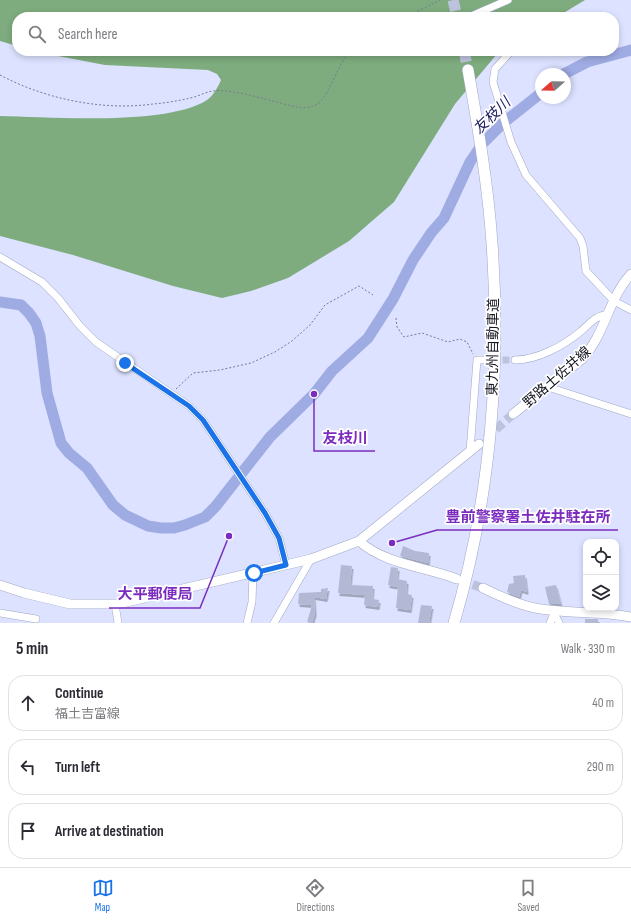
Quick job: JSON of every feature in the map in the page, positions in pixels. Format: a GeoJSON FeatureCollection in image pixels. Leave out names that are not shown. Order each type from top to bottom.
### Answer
{"type":"FeatureCollection","features":[{"type":"Feature","properties":{"kind":"highway","name":"東九州自動車道"},"geometry":{"type":"LineString","coordinates":[[454,623],[471,559],[479,514],[492,416],[495,347],[495,295],[487,193],[477,117],[468,70]]}},
{"type":"Feature","properties":{"kind":"main road","name":"野路土佐井線"},"geometry":{"type":"LineString","coordinates":[[513,414],[548,387],[592,348],[602,331],[608,314],[623,283],[631,274]]}},
{"type":"Feature","properties":{"kind":"main road"},"geometry":{"type":"LineString","coordinates":[[0,587],[70,604],[115,604],[310,559],[359,541],[479,444]]}},
{"type":"Feature","properties":{"kind":"main road"},"geometry":{"type":"LineString","coordinates":[[359,541],[370,551],[388,558],[457,579]]}},
{"type":"Feature","properties":{"kind":"main road"},"geometry":{"type":"LineString","coordinates":[[483,588],[504,598],[534,608],[554,612],[613,614],[631,617]]}},
{"type":"Feature","properties":{"kind":"street"},"geometry":{"type":"LineString","coordinates":[[480,12],[508,0]]}},
{"type":"Feature","properties":{"kind":"street"},"geometry":{"type":"LineString","coordinates":[[507,56],[495,69],[493,82],[511,142],[526,175],[580,238],[583,246],[586,270],[614,301],[631,310]]}},
{"type":"Feature","properties":{"kind":"street"},"geometry":{"type":"LineString","coordinates":[[0,257],[42,282],[96,342],[172,393],[189,406],[203,420],[255,498],[279,538],[286,565]]}},
{"type":"Feature","properties":{"kind":"street"},"geometry":{"type":"LineString","coordinates":[[515,360],[527,360],[562,345],[580,332],[597,316],[608,314]]}},
{"type":"Feature","properties":{"kind":"street"},"geometry":{"type":"LineString","coordinates":[[470,451],[477,360],[486,360]]}},
{"type":"Feature","properties":{"kind":"street"},"geometry":{"type":"LineString","coordinates":[[548,387],[631,414]]}},
{"type":"Feature","properties":{"kind":"street"},"geometry":{"type":"LineString","coordinates":[[274,623],[310,559]]}},
{"type":"Feature","properties":{"kind":"street"},"geometry":{"type":"LineString","coordinates":[[247,623],[252,602],[253,573]]}},
{"type":"Feature","properties":{"kind":"street"},"geometry":{"type":"LineString","coordinates":[[115,604],[118,623]]}},
{"type":"Feature","properties":{"kind":"street"},"geometry":{"type":"LineString","coordinates":[[550,623],[554,612]]}},
{"type":"Feature","properties":{"kind":"street"},"geometry":{"type":"LineString","coordinates":[[554,612],[559,623]]}},
{"type":"Feature","properties":{"kind":"street"},"geometry":{"type":"LineString","coordinates":[[0,614],[36,619]]}},
{"type":"Feature","properties":{"kind":"path"},"geometry":{"type":"LineString","coordinates":[[417,12],[440,0]]}},
{"type":"Feature","properties":{"kind":"path"},"geometry":{"type":"LineString","coordinates":[[0,75],[37,92],[65,100],[107,105],[152,104],[190,98],[212,91],[227,91],[302,108],[313,107],[320,102],[341,62],[346,56]]}},
{"type":"Feature","properties":{"kind":"path"},"geometry":{"type":"LineString","coordinates":[[172,393],[193,373],[220,370],[251,363],[275,352],[292,341],[310,325],[325,305],[359,286],[373,295]]}},
{"type":"Feature","properties":{"kind":"path"},"geometry":{"type":"LineString","coordinates":[[396,318],[397,327],[404,336],[422,333],[448,342],[460,339],[466,342],[477,360]]}},
{"type":"Feature","properties":{"kind":"green space"},"geometry":{"type":"Polygon","coordinates":[[[0,0],[585,0],[565,12],[12,12],[12,45],[0,41],[0,0]]]}},
{"type":"Feature","properties":{"kind":"green space"},"geometry":{"type":"Polygon","coordinates":[[[58,56],[495,56],[455,104],[394,202],[349,241],[288,278],[251,291],[222,298],[173,286],[73,255],[0,236],[0,116],[107,118],[165,114],[189,108],[207,100],[215,91],[221,80],[217,74],[208,70],[105,65],[58,56]]]}},
{"type":"Feature","properties":{"kind":"building"},"geometry":{"type":"Polygon","coordinates":[[[403,546],[415,551],[429,553],[428,563],[400,556],[403,546]]]}},
{"type":"Feature","properties":{"kind":"building"},"geometry":{"type":"Polygon","coordinates":[[[341,565],[352,566],[350,585],[373,586],[372,599],[379,600],[378,607],[364,605],[365,595],[338,593],[341,565]]]}},
{"type":"Feature","properties":{"kind":"building"},"geometry":{"type":"Polygon","coordinates":[[[391,567],[398,568],[397,579],[407,581],[406,594],[412,595],[410,610],[396,608],[398,587],[388,585],[391,567]]]}},
{"type":"Feature","properties":{"kind":"building"},"geometry":{"type":"Polygon","coordinates":[[[525,575],[527,592],[521,590],[519,597],[507,592],[509,584],[514,583],[513,576],[525,575]]]}},
{"type":"Feature","properties":{"kind":"building"},"geometry":{"type":"Polygon","coordinates":[[[556,585],[561,604],[549,604],[545,587],[556,585]]]}},
{"type":"Feature","properties":{"kind":"building"},"geometry":{"type":"Polygon","coordinates":[[[328,588],[326,599],[314,597],[315,613],[312,623],[307,622],[312,605],[298,604],[299,593],[321,592],[321,589],[328,588]]]}},
{"type":"Feature","properties":{"kind":"building"},"geometry":{"type":"Polygon","coordinates":[[[421,605],[432,606],[429,623],[418,623],[421,605]]]}},
{"type":"Feature","properties":{"kind":"building"},"geometry":{"type":"Polygon","coordinates":[[[585,619],[598,619],[598,623],[585,623],[585,619]]]}},
{"type":"Feature","properties":{"kind":"waterway","name":"友枝川"},"geometry":{"type":"LineString","coordinates":[[619,53],[631,50]]}},
{"type":"Feature","properties":{"kind":"waterway","name":"友枝川"},"geometry":{"type":"LineString","coordinates":[[571,70],[587,62],[609,56]]}},
{"type":"Feature","properties":{"kind":"waterway","name":"友枝川"},"geometry":{"type":"LineString","coordinates":[[0,302],[21,305],[36,323],[40,336],[47,393],[61,443],[69,453],[87,468],[113,505],[125,515],[148,526],[174,528],[185,525],[205,517],[216,506],[270,437],[314,394],[332,371],[368,338],[393,299],[413,260],[431,233],[444,218],[470,162],[483,143],[502,124],[535,98]]}},
{"type":"Feature","properties":{"kind":"tunnel"},"geometry":{"type":"LineString","coordinates":[[453,0],[456,12]]}},
{"type":"Feature","properties":{"kind":"tunnel"},"geometry":{"type":"LineString","coordinates":[[465,56],[468,70]]}},
{"type":"Feature","properties":{"kind":"tunnel"},"geometry":{"type":"LineString","coordinates":[[492,360],[515,360]]}},
{"type":"Feature","properties":{"kind":"tunnel"},"geometry":{"type":"LineString","coordinates":[[486,438],[513,414]]}},
{"type":"Feature","properties":{"kind":"tunnel"},"geometry":{"type":"LineString","coordinates":[[460,580],[483,588]]}},
{"type":"Feature","properties":{"kind":"place","name":"友枝川"},"geometry":{"type":"Point","coordinates":[314,394]}},
{"type":"Feature","properties":{"kind":"place","name":"大平郵便局"},"geometry":{"type":"Point","coordinates":[229,536]}},
{"type":"Feature","properties":{"kind":"place","name":"豊前警察署土佐井駐在所"},"geometry":{"type":"Point","coordinates":[392,543]}},
{"type":"Feature","properties":{"kind":"route"},"geometry":{"type":"LineString","coordinates":[[125,363],[172,393],[189,406],[203,420],[265,513],[279,538],[286,565],[254,573]]}}]}
